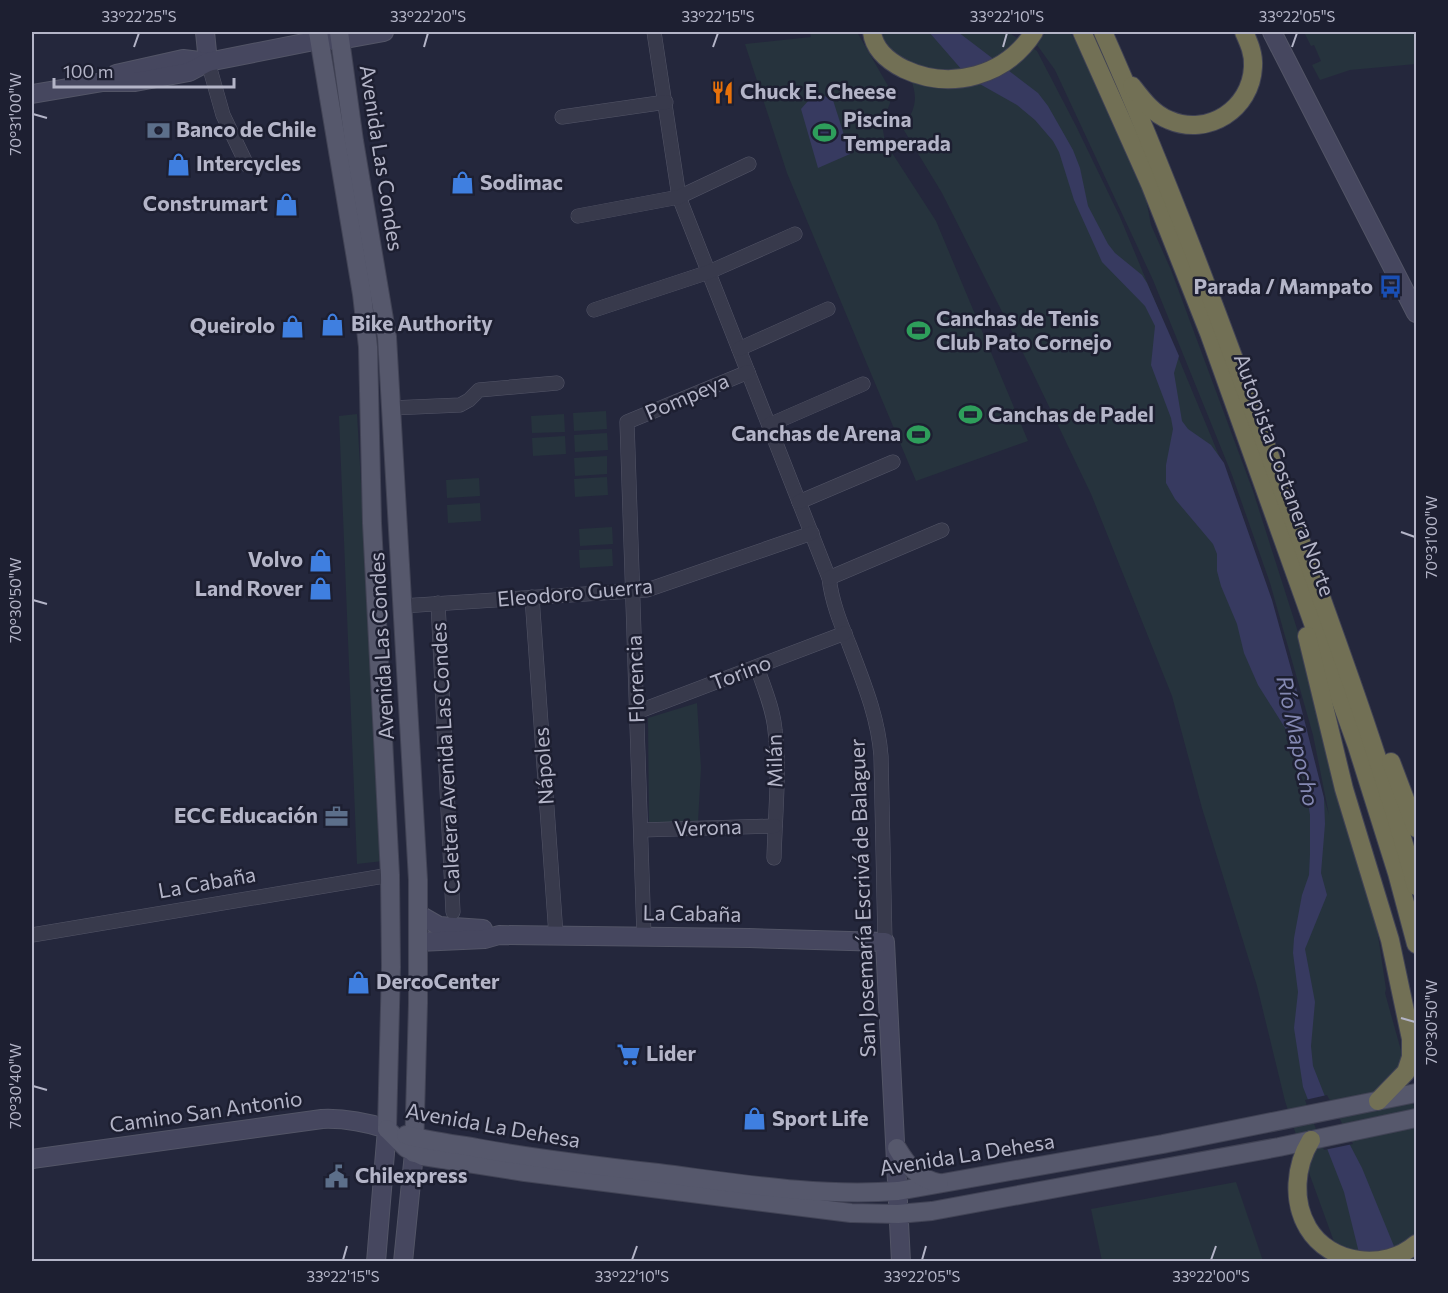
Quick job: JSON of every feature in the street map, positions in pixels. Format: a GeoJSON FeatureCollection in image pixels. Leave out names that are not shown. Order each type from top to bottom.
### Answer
{"type":"FeatureCollection","features":[{"type":"Feature","properties":{"kind":"highway"},"geometry":{"type":"LineString","coordinates":[[872,32],[873,40],[880,51],[898,66],[928,77],[955,79],[976,76],[999,66],[1021,49],[1034,32]]}},
{"type":"Feature","properties":{"kind":"highway","name":"Autopista Costanera Norte"},"geometry":{"type":"LineString","coordinates":[[1082,32],[1188,278],[1358,746],[1397,873],[1416,946]]}},
{"type":"Feature","properties":{"kind":"highway","name":"Autopista Costanera Norte"},"geometry":{"type":"LineString","coordinates":[[1103,32],[1199,264],[1341,650],[1379,761],[1416,886]]}},
{"type":"Feature","properties":{"kind":"highway"},"geometry":{"type":"LineString","coordinates":[[1116,62],[1144,100],[1164,118],[1188,125],[1208,123],[1230,112],[1248,89],[1253,60],[1244,32]]}},
{"type":"Feature","properties":{"kind":"highway"},"geometry":{"type":"LineString","coordinates":[[1289,555],[1301,615],[1344,789],[1382,912],[1397,970],[1411,1040],[1411,1057],[1402,1078],[1378,1101]]}},
{"type":"Feature","properties":{"kind":"highway"},"geometry":{"type":"LineString","coordinates":[[1341,650],[1385,747],[1416,828]]}},
{"type":"Feature","properties":{"kind":"highway"},"geometry":{"type":"LineString","coordinates":[[1311,1140],[1300,1165],[1297,1191],[1307,1227],[1317,1240],[1332,1251],[1357,1260],[1380,1261],[1393,1258],[1416,1244]]}},
{"type":"Feature","properties":{"kind":"main road","name":"Avenida Las Condes"},"geometry":{"type":"LineString","coordinates":[[319,36],[366,320],[370,375],[374,544],[390,875],[391,990],[387,1129]]}},
{"type":"Feature","properties":{"kind":"main road","name":"Avenida Las Condes"},"geometry":{"type":"LineString","coordinates":[[340,36],[354,141],[385,327],[391,408],[416,846],[418,942],[415,1145]]}},
{"type":"Feature","properties":{"kind":"main road"},"geometry":{"type":"LineString","coordinates":[[374,544],[392,549],[400,567]]}},
{"type":"Feature","properties":{"kind":"main road"},"geometry":{"type":"LineString","coordinates":[[390,900],[399,930],[407,938],[418,942]]}},
{"type":"Feature","properties":{"kind":"main road","name":"Avenida La Dehesa"},"geometry":{"type":"LineString","coordinates":[[387,1129],[399,1143],[804,1191],[845,1193],[898,1191],[940,1184],[1274,1123],[1416,1093]]}},
{"type":"Feature","properties":{"kind":"main road","name":"Avenida La Dehesa"},"geometry":{"type":"LineString","coordinates":[[415,1145],[432,1159],[840,1212],[898,1214],[932,1210],[1279,1147],[1416,1119]]}},
{"type":"Feature","properties":{"kind":"main road"},"geometry":{"type":"LineString","coordinates":[[897,1148],[913,1170],[925,1180],[940,1184]]}},
{"type":"Feature","properties":{"kind":"street"},"geometry":{"type":"LineString","coordinates":[[205,32],[208,62],[223,115],[247,165]]}},
{"type":"Feature","properties":{"kind":"street"},"geometry":{"type":"LineString","coordinates":[[32,94],[102,81],[123,71],[183,60],[208,62],[319,36],[384,32]]}},
{"type":"Feature","properties":{"kind":"street","name":"San Josemaría Escrivá de Balaguer"},"geometry":{"type":"LineString","coordinates":[[654,32],[679,197],[829,578],[833,604],[878,727],[881,756],[885,942],[901,1262]]}},
{"type":"Feature","properties":{"kind":"street"},"geometry":{"type":"LineString","coordinates":[[1272,32],[1416,313]]}},
{"type":"Feature","properties":{"kind":"street"},"geometry":{"type":"LineString","coordinates":[[562,117],[666,102]]}},
{"type":"Feature","properties":{"kind":"street"},"geometry":{"type":"LineString","coordinates":[[578,216],[679,197],[749,164]]}},
{"type":"Feature","properties":{"kind":"street"},"geometry":{"type":"LineString","coordinates":[[594,310],[709,272],[795,234]]}},
{"type":"Feature","properties":{"kind":"street"},"geometry":{"type":"LineString","coordinates":[[739,349],[828,309]]}},
{"type":"Feature","properties":{"kind":"street","name":"Pompeya"},"geometry":{"type":"LineString","coordinates":[[627,422],[748,372]]}},
{"type":"Feature","properties":{"kind":"street"},"geometry":{"type":"LineString","coordinates":[[391,408],[460,405],[479,390],[557,383]]}},
{"type":"Feature","properties":{"kind":"street"},"geometry":{"type":"LineString","coordinates":[[769,425],[863,384]]}},
{"type":"Feature","properties":{"kind":"street","name":"Florencia"},"geometry":{"type":"LineString","coordinates":[[627,422],[644,936]]}},
{"type":"Feature","properties":{"kind":"street"},"geometry":{"type":"LineString","coordinates":[[799,502],[893,462]]}},
{"type":"Feature","properties":{"kind":"street"},"geometry":{"type":"LineString","coordinates":[[829,578],[942,530]]}},
{"type":"Feature","properties":{"kind":"street","name":"Eleodoro Guerra"},"geometry":{"type":"LineString","coordinates":[[402,606],[634,592],[655,588],[812,533]]}},
{"type":"Feature","properties":{"kind":"street","name":"Nápoles"},"geometry":{"type":"LineString","coordinates":[[532,597],[556,935]]}},
{"type":"Feature","properties":{"kind":"street","name":"Caletera Avenida Las Condes"},"geometry":{"type":"LineString","coordinates":[[438,603],[453,912]]}},
{"type":"Feature","properties":{"kind":"street","name":"Torino"},"geometry":{"type":"LineString","coordinates":[[637,711],[845,633]]}},
{"type":"Feature","properties":{"kind":"street","name":"Milán"},"geometry":{"type":"LineString","coordinates":[[757,667],[768,697],[775,729],[777,760],[774,858]]}},
{"type":"Feature","properties":{"kind":"street","name":"Verona"},"geometry":{"type":"LineString","coordinates":[[641,830],[775,826]]}},
{"type":"Feature","properties":{"kind":"street","name":"La Cabaña"},"geometry":{"type":"LineString","coordinates":[[32,935],[390,875]]}},
{"type":"Feature","properties":{"kind":"street","name":"La Cabaña"},"geometry":{"type":"LineString","coordinates":[[418,914],[439,926],[485,929],[499,935]]}},
{"type":"Feature","properties":{"kind":"street","name":"La Cabaña"},"geometry":{"type":"LineString","coordinates":[[418,942],[485,939],[499,935],[556,935],[885,942]]}},
{"type":"Feature","properties":{"kind":"street","name":"Camino San Antonio"},"geometry":{"type":"LineString","coordinates":[[32,1159],[322,1119],[353,1120],[387,1129]]}},
{"type":"Feature","properties":{"kind":"street","name":"Avenida Las Condes"},"geometry":{"type":"LineString","coordinates":[[376,1262],[387,1129]]}},
{"type":"Feature","properties":{"kind":"street","name":"Avenida Las Condes"},"geometry":{"type":"LineString","coordinates":[[403,1262],[415,1145]]}},
{"type":"Feature","properties":{"kind":"street"},"geometry":{"type":"LineString","coordinates":[[384,1174],[403,1180],[410,1191]]}},
{"type":"Feature","properties":{"kind":"shaded area","name":"Canchas de Tenis Club Pato Cornejo"},"geometry":{"type":"Polygon","coordinates":[[[810,32],[857,32],[891,91],[890,103],[882,124],[885,142],[936,221],[1028,441],[916,481],[787,173],[745,44],[811,37],[810,32]]]}},
{"type":"Feature","properties":{"kind":"shaded area"},"geometry":{"type":"Polygon","coordinates":[[[879,32],[1008,32],[1037,51],[1120,217],[1230,482],[1329,815],[1313,735],[1270,583],[1232,475],[1153,280],[1055,70],[1037,45],[1046,32],[1070,32],[1090,65],[1144,188],[1151,225],[1171,270],[1253,491],[1305,654],[1376,922],[1385,993],[1416,1117],[1416,1261],[1341,1261],[1285,1101],[1257,986],[1202,808],[1172,696],[1091,494],[942,193],[902,127],[911,114],[915,101],[914,89],[904,66],[879,32]]]}},
{"type":"Feature","properties":{"kind":"shaded area"},"geometry":{"type":"Polygon","coordinates":[[[1304,32],[1416,32],[1416,64],[1350,70],[1320,80],[1312,65],[1321,61],[1314,45],[1311,46],[1304,32]]]}},
{"type":"Feature","properties":{"kind":"shaded area"},"geometry":{"type":"Polygon","coordinates":[[[606,411],[607,429],[574,431],[573,413],[606,411]]]}},
{"type":"Feature","properties":{"kind":"shaded area"},"geometry":{"type":"Polygon","coordinates":[[[357,414],[383,861],[357,864],[339,416],[357,414]]]}},
{"type":"Feature","properties":{"kind":"shaded area"},"geometry":{"type":"Polygon","coordinates":[[[564,414],[565,432],[532,433],[531,416],[564,414]]]}},
{"type":"Feature","properties":{"kind":"shaded area"},"geometry":{"type":"Polygon","coordinates":[[[607,433],[608,450],[575,452],[574,435],[607,433]]]}},
{"type":"Feature","properties":{"kind":"shaded area"},"geometry":{"type":"Polygon","coordinates":[[[565,436],[566,454],[533,456],[532,438],[565,436]]]}},
{"type":"Feature","properties":{"kind":"shaded area"},"geometry":{"type":"Polygon","coordinates":[[[607,456],[607,474],[575,476],[574,458],[607,456]]]}},
{"type":"Feature","properties":{"kind":"shaded area"},"geometry":{"type":"Polygon","coordinates":[[[607,477],[608,495],[575,497],[574,479],[607,477]]]}},
{"type":"Feature","properties":{"kind":"shaded area"},"geometry":{"type":"Polygon","coordinates":[[[479,478],[480,496],[447,498],[446,480],[479,478]]]}},
{"type":"Feature","properties":{"kind":"shaded area"},"geometry":{"type":"Polygon","coordinates":[[[480,503],[481,521],[448,523],[447,505],[480,503]]]}},
{"type":"Feature","properties":{"kind":"shaded area"},"geometry":{"type":"Polygon","coordinates":[[[612,527],[613,544],[580,546],[579,529],[612,527]]]}},
{"type":"Feature","properties":{"kind":"shaded area"},"geometry":{"type":"Polygon","coordinates":[[[612,549],[613,566],[580,568],[579,550],[612,549]]]}},
{"type":"Feature","properties":{"kind":"shaded area"},"geometry":{"type":"Polygon","coordinates":[[[697,703],[701,768],[698,822],[649,822],[648,718],[697,703]]]}},
{"type":"Feature","properties":{"kind":"shaded area"},"geometry":{"type":"Polygon","coordinates":[[[1236,1182],[1263,1261],[1102,1261],[1091,1209],[1236,1182]]]}},
{"type":"Feature","properties":{"kind":"water","name":"Río Mapocho"},"geometry":{"type":"Polygon","coordinates":[[[929,32],[958,32],[1038,93],[1048,106],[1073,150],[1080,168],[1088,206],[1108,244],[1115,253],[1142,275],[1147,283],[1179,356],[1174,373],[1182,421],[1188,429],[1211,445],[1224,463],[1272,600],[1324,798],[1325,824],[1321,873],[1327,895],[1305,949],[1315,1002],[1311,1046],[1313,1066],[1326,1099],[1362,1168],[1398,1256],[1361,1261],[1344,1192],[1303,1087],[1294,1028],[1298,992],[1293,953],[1302,895],[1309,875],[1310,854],[1310,815],[1302,761],[1292,739],[1258,685],[1244,653],[1237,624],[1221,586],[1217,571],[1217,554],[1213,544],[1175,499],[1166,483],[1166,465],[1173,429],[1151,365],[1155,326],[1145,306],[1102,262],[1074,200],[1059,152],[1053,141],[1035,120],[1017,105],[978,83],[962,70],[929,32]]]}},
{"type":"Feature","properties":{"kind":"water","name":"Piscina Temperada"},"geometry":{"type":"Polygon","coordinates":[[[816,92],[833,100],[850,154],[818,168],[801,109],[816,92]]]}},
{"type":"Feature","properties":{"kind":"pier"},"geometry":{"type":"Polygon","coordinates":[[[1327,1095],[1353,1144],[1324,1150],[1305,1100],[1327,1095]]]}},
{"type":"Feature","properties":{"kind":"place","name":"Chuck E. Cheese"},"geometry":{"type":"Point","coordinates":[722,92]}},
{"type":"Feature","properties":{"kind":"place","name":"Banco de Chile"},"geometry":{"type":"Point","coordinates":[158,130]}},
{"type":"Feature","properties":{"kind":"place","name":"Piscina Temperada"},"geometry":{"type":"Point","coordinates":[825,132]}},
{"type":"Feature","properties":{"kind":"place","name":"Intercycles"},"geometry":{"type":"Point","coordinates":[178,164]}},
{"type":"Feature","properties":{"kind":"place","name":"Sodimac"},"geometry":{"type":"Point","coordinates":[462,183]}},
{"type":"Feature","properties":{"kind":"place","name":"Construmart"},"geometry":{"type":"Point","coordinates":[286,204]}},
{"type":"Feature","properties":{"kind":"place","name":"Parada / Mampato"},"geometry":{"type":"Point","coordinates":[1391,287]}},
{"type":"Feature","properties":{"kind":"place","name":"Bike Authority"},"geometry":{"type":"Point","coordinates":[333,324]}},
{"type":"Feature","properties":{"kind":"place","name":"Queirolo"},"geometry":{"type":"Point","coordinates":[293,326]}},
{"type":"Feature","properties":{"kind":"place","name":"Canchas de Tenis Club Pato Cornejo"},"geometry":{"type":"Point","coordinates":[918,331]}},
{"type":"Feature","properties":{"kind":"place","name":"Canchas de Padel"},"geometry":{"type":"Point","coordinates":[970,415]}},
{"type":"Feature","properties":{"kind":"place","name":"Canchas de Arena"},"geometry":{"type":"Point","coordinates":[919,434]}},
{"type":"Feature","properties":{"kind":"place","name":"Volvo"},"geometry":{"type":"Point","coordinates":[321,560]}},
{"type":"Feature","properties":{"kind":"place","name":"Land Rover"},"geometry":{"type":"Point","coordinates":[321,589]}},
{"type":"Feature","properties":{"kind":"place","name":"ECC Educación"},"geometry":{"type":"Point","coordinates":[336,816]}},
{"type":"Feature","properties":{"kind":"place","name":"DercoCenter"},"geometry":{"type":"Point","coordinates":[358,982]}},
{"type":"Feature","properties":{"kind":"place","name":"Lider"},"geometry":{"type":"Point","coordinates":[628,1054]}},
{"type":"Feature","properties":{"kind":"place","name":"Sport Life"},"geometry":{"type":"Point","coordinates":[754,1119]}},
{"type":"Feature","properties":{"kind":"place","name":"Chilexpress"},"geometry":{"type":"Point","coordinates":[337,1176]}}]}
